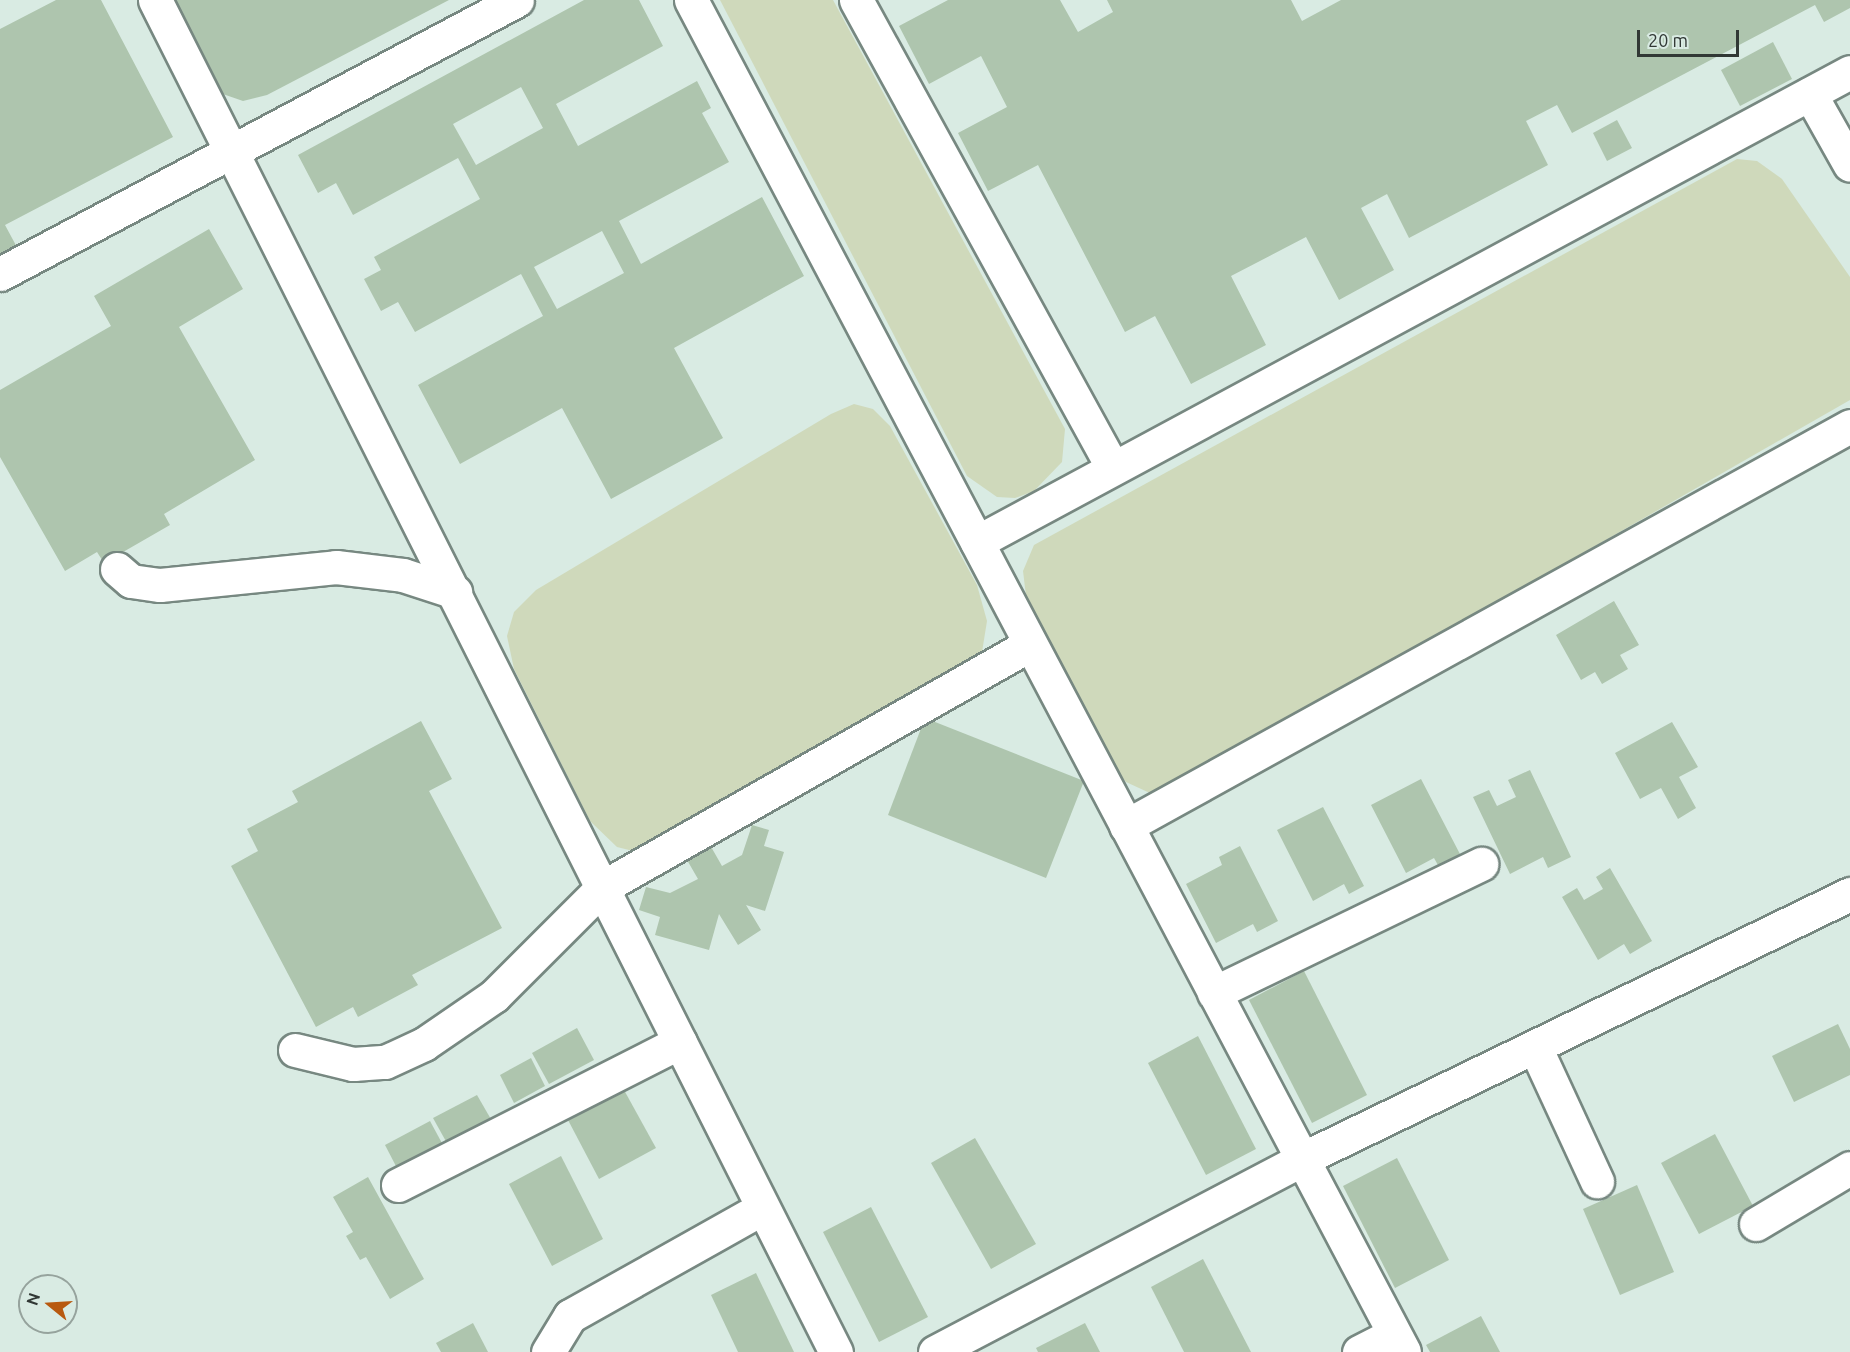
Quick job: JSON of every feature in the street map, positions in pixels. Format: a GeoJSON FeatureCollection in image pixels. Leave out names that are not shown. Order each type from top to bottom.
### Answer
{"type":"FeatureCollection","features":[{"type":"Feature","properties":{"kind":"lane"},"geometry":{"type":"LineString","coordinates":[[155,0],[234,150],[836,1352]]}},
{"type":"Feature","properties":{"kind":"lane"},"geometry":{"type":"LineString","coordinates":[[0,274],[517,0]]}},
{"type":"Feature","properties":{"kind":"lane"},"geometry":{"type":"LineString","coordinates":[[691,0],[1399,1343],[1359,1352]]}},
{"type":"Feature","properties":{"kind":"lane"},"geometry":{"type":"LineString","coordinates":[[856,0],[1113,468]]}},
{"type":"Feature","properties":{"kind":"lane"},"geometry":{"type":"LineString","coordinates":[[977,542],[1850,72]]}},
{"type":"Feature","properties":{"kind":"lane"},"geometry":{"type":"LineString","coordinates":[[1810,94],[1850,165]]}},
{"type":"Feature","properties":{"kind":"lane"},"geometry":{"type":"LineString","coordinates":[[1126,826],[1850,426]]}},
{"type":"Feature","properties":{"kind":"lane"},"geometry":{"type":"LineString","coordinates":[[117,569],[131,581],[160,585],[336,567],[403,575],[455,592]]}},
{"type":"Feature","properties":{"kind":"lane"},"geometry":{"type":"LineString","coordinates":[[295,1050],[353,1064],[385,1062],[424,1044],[494,996],[603,887],[1030,644]]}},
{"type":"Feature","properties":{"kind":"lane"},"geometry":{"type":"LineString","coordinates":[[1214,993],[1481,864]]}},
{"type":"Feature","properties":{"kind":"lane"},"geometry":{"type":"LineString","coordinates":[[935,1352],[1302,1160],[1850,894]]}},
{"type":"Feature","properties":{"kind":"lane"},"geometry":{"type":"LineString","coordinates":[[398,1185],[680,1042]]}},
{"type":"Feature","properties":{"kind":"lane"},"geometry":{"type":"LineString","coordinates":[[1535,1047],[1597,1180]]}},
{"type":"Feature","properties":{"kind":"lane"},"geometry":{"type":"LineString","coordinates":[[1756,1224],[1850,1168]]}},
{"type":"Feature","properties":{"kind":"lane"},"geometry":{"type":"LineString","coordinates":[[548,1352],[570,1316],[748,1216]]}},
{"type":"Feature","properties":{"kind":"green space"},"geometry":{"type":"Polygon","coordinates":[[[720,0],[833,0],[1065,429],[1062,462],[1034,491],[1015,498],[997,497],[967,476],[720,0]]]}},
{"type":"Feature","properties":{"kind":"green space"},"geometry":{"type":"Polygon","coordinates":[[[1737,159],[1757,161],[1782,179],[1850,277],[1850,400],[1187,780],[1152,794],[1126,782],[1110,764],[1027,604],[1023,571],[1034,545],[1737,159]]]}},
{"type":"Feature","properties":{"kind":"green space"},"geometry":{"type":"Polygon","coordinates":[[[854,404],[873,409],[890,426],[977,585],[987,621],[982,652],[974,662],[637,852],[617,847],[590,821],[514,669],[507,636],[514,612],[536,590],[831,414],[854,404]]]}},
{"type":"Feature","properties":{"kind":"building"},"geometry":{"type":"Polygon","coordinates":[[[56,0],[101,0],[173,137],[5,225],[19,251],[0,260],[0,29],[56,0]]]}},
{"type":"Feature","properties":{"kind":"building"},"geometry":{"type":"Polygon","coordinates":[[[163,0],[449,0],[267,95],[243,101],[217,92],[163,0]]]}},
{"type":"Feature","properties":{"kind":"building"},"geometry":{"type":"Polygon","coordinates":[[[584,0],[639,0],[663,46],[556,104],[578,146],[697,81],[711,108],[702,113],[729,162],[619,221],[641,264],[762,197],[804,276],[674,348],[723,438],[611,499],[562,408],[460,464],[418,385],[543,316],[521,274],[415,332],[398,302],[381,311],[364,279],[381,270],[374,257],[480,199],[458,158],[353,215],[336,183],[318,193],[298,155],[584,0]],[[521,87],[453,124],[476,165],[543,128],[521,87]],[[602,231],[534,267],[557,309],[624,273],[602,231]]]}},
{"type":"Feature","properties":{"kind":"building"},"geometry":{"type":"Polygon","coordinates":[[[948,0],[1060,0],[1078,32],[1113,12],[1107,0],[1291,0],[1302,21],[1341,0],[1850,0],[1850,8],[1824,22],[1815,5],[1572,133],[1557,105],[1526,121],[1548,165],[1409,238],[1387,194],[1361,208],[1394,270],[1339,300],[1306,237],[1231,276],[1266,345],[1191,384],[1155,316],[1125,332],[1038,165],[988,191],[958,133],[1007,107],[981,56],[929,84],[899,26],[948,0]]]}},
{"type":"Feature","properties":{"kind":"building"},"geometry":{"type":"Polygon","coordinates":[[[1773,42],[1792,79],[1740,106],[1721,70],[1773,42]]]}},
{"type":"Feature","properties":{"kind":"building"},"geometry":{"type":"Polygon","coordinates":[[[1617,120],[1632,148],[1607,161],[1593,133],[1617,120]]]}},
{"type":"Feature","properties":{"kind":"building"},"geometry":{"type":"Polygon","coordinates":[[[209,229],[243,289],[179,327],[255,460],[164,514],[170,525],[104,563],[97,552],[65,571],[0,457],[0,390],[111,326],[94,296],[209,229]]]}},
{"type":"Feature","properties":{"kind":"building"},"geometry":{"type":"Polygon","coordinates":[[[1614,601],[1639,645],[1620,655],[1628,669],[1602,684],[1595,672],[1581,680],[1556,635],[1614,601]]]}},
{"type":"Feature","properties":{"kind":"building"},"geometry":{"type":"Polygon","coordinates":[[[925,718],[1084,781],[1046,878],[888,815],[925,718]]]}},
{"type":"Feature","properties":{"kind":"building"},"geometry":{"type":"Polygon","coordinates":[[[421,721],[452,779],[429,791],[502,928],[412,975],[418,985],[358,1017],[353,1007],[316,1027],[231,866],[258,851],[247,829],[298,802],[292,791],[421,721]]]}},
{"type":"Feature","properties":{"kind":"building"},"geometry":{"type":"Polygon","coordinates":[[[1672,722],[1698,767],[1679,777],[1696,808],[1678,819],[1661,788],[1640,799],[1615,753],[1672,722]]]}},
{"type":"Feature","properties":{"kind":"building"},"geometry":{"type":"Polygon","coordinates":[[[1530,770],[1571,857],[1548,868],[1543,857],[1510,874],[1473,797],[1489,790],[1497,806],[1516,797],[1508,780],[1530,770]]]}},
{"type":"Feature","properties":{"kind":"building"},"geometry":{"type":"Polygon","coordinates":[[[1421,779],[1461,856],[1439,867],[1434,858],[1406,873],[1371,805],[1421,779]]]}},
{"type":"Feature","properties":{"kind":"building"},"geometry":{"type":"Polygon","coordinates":[[[1323,807],[1364,886],[1349,894],[1344,884],[1313,901],[1277,830],[1323,807]]]}},
{"type":"Feature","properties":{"kind":"building"},"geometry":{"type":"Polygon","coordinates":[[[752,825],[769,830],[764,846],[784,852],[765,911],[746,905],[761,930],[738,945],[719,914],[709,950],[655,935],[660,917],[639,910],[646,887],[670,893],[698,879],[687,860],[692,841],[710,845],[722,866],[742,855],[752,825]]]}},
{"type":"Feature","properties":{"kind":"building"},"geometry":{"type":"Polygon","coordinates":[[[1240,846],[1278,921],[1257,932],[1253,924],[1216,943],[1186,884],[1222,865],[1219,857],[1240,846]]]}},
{"type":"Feature","properties":{"kind":"building"},"geometry":{"type":"Polygon","coordinates":[[[1610,868],[1652,941],[1630,954],[1624,944],[1598,960],[1562,897],[1577,888],[1584,900],[1603,889],[1596,877],[1610,868]]]}},
{"type":"Feature","properties":{"kind":"building"},"geometry":{"type":"Polygon","coordinates":[[[1304,971],[1367,1095],[1312,1123],[1249,1000],[1304,971]]]}},
{"type":"Feature","properties":{"kind":"building"},"geometry":{"type":"Polygon","coordinates":[[[1838,1024],[1850,1049],[1850,1075],[1794,1102],[1772,1056],[1838,1024]]]}},
{"type":"Feature","properties":{"kind":"building"},"geometry":{"type":"Polygon","coordinates":[[[577,1028],[594,1060],[549,1084],[532,1053],[577,1028]]]}},
{"type":"Feature","properties":{"kind":"building"},"geometry":{"type":"Polygon","coordinates":[[[1198,1036],[1256,1149],[1206,1175],[1148,1063],[1198,1036]]]}},
{"type":"Feature","properties":{"kind":"building"},"geometry":{"type":"Polygon","coordinates":[[[531,1058],[545,1086],[514,1103],[500,1075],[531,1058]]]}},
{"type":"Feature","properties":{"kind":"building"},"geometry":{"type":"Polygon","coordinates":[[[624,1090],[656,1148],[599,1179],[568,1120],[624,1090]]]}},
{"type":"Feature","properties":{"kind":"building"},"geometry":{"type":"Polygon","coordinates":[[[477,1095],[492,1121],[448,1145],[433,1118],[477,1095]]]}},
{"type":"Feature","properties":{"kind":"building"},"geometry":{"type":"Polygon","coordinates":[[[430,1121],[443,1145],[398,1170],[385,1145],[430,1121]]]}},
{"type":"Feature","properties":{"kind":"building"},"geometry":{"type":"Polygon","coordinates":[[[1715,1134],[1753,1206],[1699,1234],[1661,1163],[1715,1134]]]}},
{"type":"Feature","properties":{"kind":"building"},"geometry":{"type":"Polygon","coordinates":[[[975,1138],[1036,1244],[991,1269],[931,1163],[975,1138]]]}},
{"type":"Feature","properties":{"kind":"building"},"geometry":{"type":"Polygon","coordinates":[[[561,1156],[603,1239],[552,1266],[509,1184],[561,1156]]]}},
{"type":"Feature","properties":{"kind":"building"},"geometry":{"type":"Polygon","coordinates":[[[1397,1158],[1449,1260],[1395,1288],[1343,1186],[1397,1158]]]}},
{"type":"Feature","properties":{"kind":"building"},"geometry":{"type":"Polygon","coordinates":[[[368,1177],[424,1279],[390,1299],[366,1257],[360,1260],[346,1236],[353,1232],[333,1197],[368,1177]]]}},
{"type":"Feature","properties":{"kind":"building"},"geometry":{"type":"Polygon","coordinates":[[[1637,1185],[1674,1272],[1620,1295],[1583,1209],[1637,1185]]]}},
{"type":"Feature","properties":{"kind":"building"},"geometry":{"type":"Polygon","coordinates":[[[871,1207],[928,1317],[879,1342],[823,1232],[871,1207]]]}},
{"type":"Feature","properties":{"kind":"building"},"geometry":{"type":"Polygon","coordinates":[[[1203,1259],[1251,1352],[1184,1352],[1151,1287],[1203,1259]]]}},
{"type":"Feature","properties":{"kind":"building"},"geometry":{"type":"Polygon","coordinates":[[[756,1273],[794,1352],[738,1352],[711,1295],[756,1273]]]}},
{"type":"Feature","properties":{"kind":"building"},"geometry":{"type":"Polygon","coordinates":[[[1481,1316],[1500,1352],[1430,1352],[1426,1345],[1481,1316]]]}},
{"type":"Feature","properties":{"kind":"building"},"geometry":{"type":"Polygon","coordinates":[[[473,1323],[488,1352],[441,1352],[436,1343],[473,1323]]]}},
{"type":"Feature","properties":{"kind":"building"},"geometry":{"type":"Polygon","coordinates":[[[1085,1323],[1100,1352],[1038,1352],[1036,1348],[1085,1323]]]}}]}
